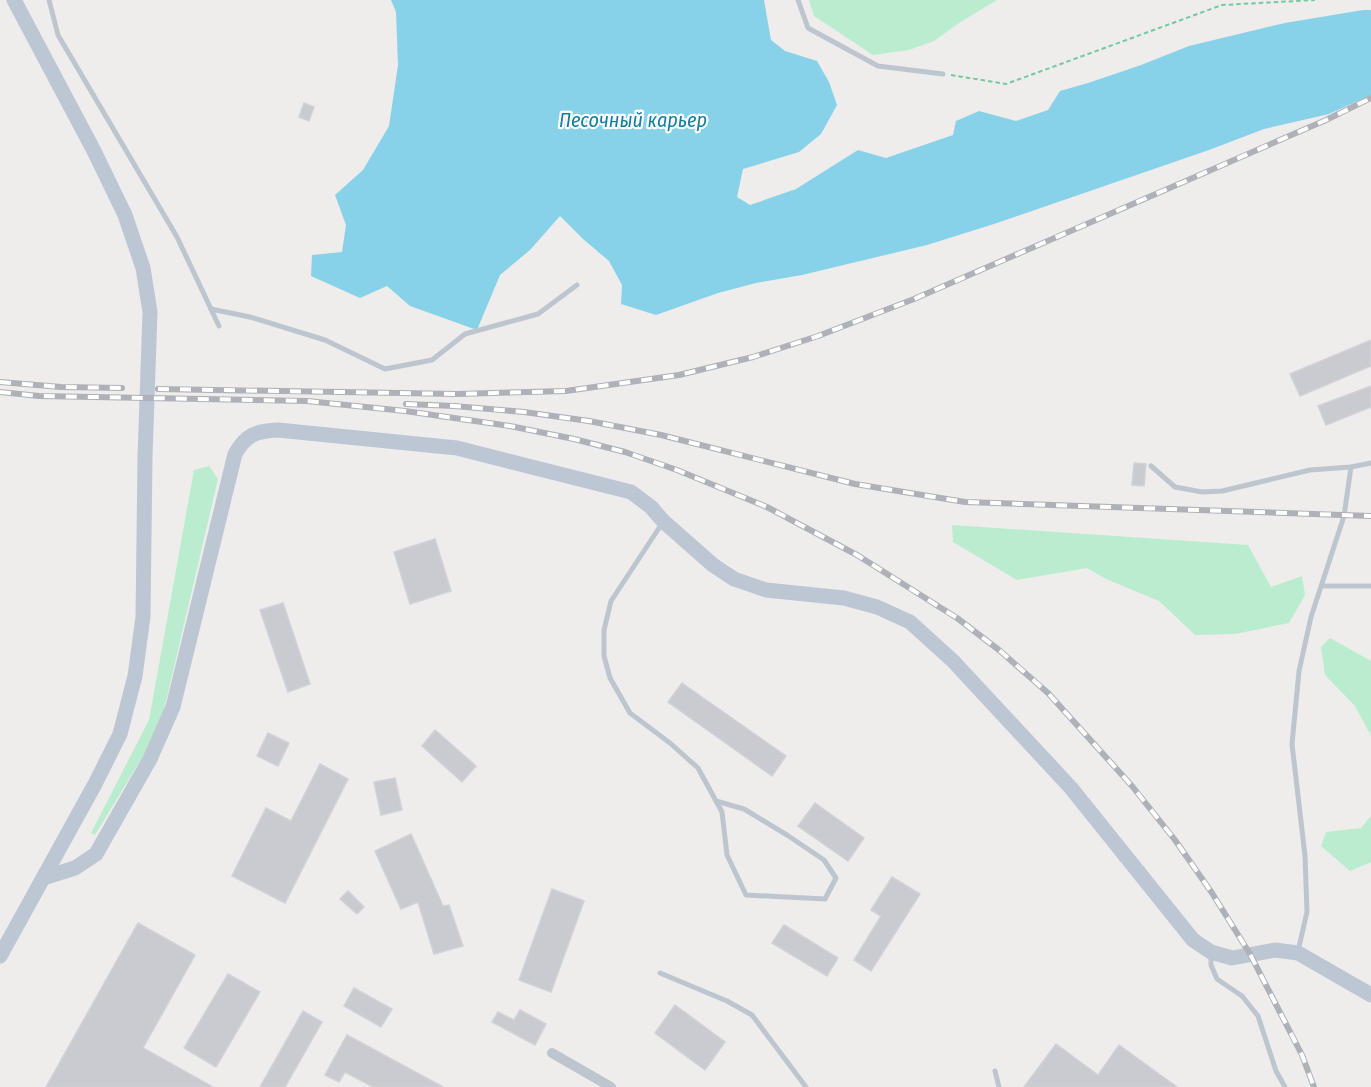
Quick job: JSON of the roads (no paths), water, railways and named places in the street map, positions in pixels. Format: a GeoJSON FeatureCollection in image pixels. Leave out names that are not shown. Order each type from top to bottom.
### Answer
{"type":"FeatureCollection","features":[{"type":"Feature","properties":{"kind":"street"},"geometry":{"type":"LineString","coordinates":[[0,956],[120,734],[135,676],[142,617],[150,312],[143,268],[125,215],[94,151],[14,0]]}},
{"type":"Feature","properties":{"kind":"street"},"geometry":{"type":"LineString","coordinates":[[43,878],[75,868],[96,854],[150,759],[173,707],[235,454],[249,436],[263,431],[278,430],[457,448],[631,492],[651,507],[663,521],[713,566],[734,579],[766,590],[844,598],[877,607],[910,622],[953,661],[1071,788],[1193,940],[1211,952],[1232,958],[1275,950],[1298,954],[1371,995]]}},
{"type":"Feature","properties":{"kind":"street"},"geometry":{"type":"LineString","coordinates":[[552,1053],[611,1087]]}},
{"type":"Feature","properties":{"kind":"lane"},"geometry":{"type":"LineString","coordinates":[[49,0],[58,35],[177,237],[219,326]]}},
{"type":"Feature","properties":{"kind":"lane"},"geometry":{"type":"LineString","coordinates":[[798,0],[808,28],[878,66],[943,74]]}},
{"type":"Feature","properties":{"kind":"lane"},"geometry":{"type":"LineString","coordinates":[[211,309],[250,316],[325,340],[385,369],[432,360],[465,334],[538,314],[577,285]]}},
{"type":"Feature","properties":{"kind":"lane"},"geometry":{"type":"LineString","coordinates":[[1151,466],[1175,487],[1202,492],[1222,491],[1310,470],[1371,463]]}},
{"type":"Feature","properties":{"kind":"lane"},"geometry":{"type":"LineString","coordinates":[[1298,954],[1306,912],[1305,856],[1292,744],[1299,671],[1311,617],[1344,516],[1351,467]]}},
{"type":"Feature","properties":{"kind":"lane"},"geometry":{"type":"LineString","coordinates":[[663,521],[611,601],[604,630],[603,656],[610,678],[630,713],[670,743],[698,768],[716,801],[722,812],[728,855],[746,895],[825,899],[836,878],[824,860],[744,809],[716,801]]}},
{"type":"Feature","properties":{"kind":"lane"},"geometry":{"type":"LineString","coordinates":[[1322,586],[1371,586]]}},
{"type":"Feature","properties":{"kind":"lane"},"geometry":{"type":"LineString","coordinates":[[1211,952],[1211,965],[1218,979],[1242,996],[1258,1016],[1276,1071],[1285,1087]]}},
{"type":"Feature","properties":{"kind":"lane"},"geometry":{"type":"LineString","coordinates":[[660,973],[727,1001],[752,1015],[806,1087]]}},
{"type":"Feature","properties":{"kind":"lane"},"geometry":{"type":"LineString","coordinates":[[995,1071],[999,1087]]}},
{"type":"Feature","properties":{"kind":"water","name":"Песочный карьер"},"geometry":{"type":"Polygon","coordinates":[[[391,0],[764,0],[771,40],[785,51],[817,61],[829,82],[837,105],[821,134],[799,152],[743,169],[737,197],[750,205],[796,189],[858,150],[886,158],[953,135],[956,121],[979,111],[1016,121],[1048,110],[1060,91],[1141,65],[1189,46],[1285,23],[1371,10],[1371,95],[1329,114],[1264,129],[1209,150],[927,245],[802,275],[756,283],[718,293],[656,315],[621,304],[622,285],[609,261],[560,216],[530,250],[500,275],[477,330],[410,306],[387,286],[360,298],[311,276],[312,255],[342,252],[346,225],[335,195],[363,170],[389,126],[398,65],[396,12],[391,0]]]}},
{"type":"Feature","properties":{"kind":"railway"},"geometry":{"type":"LineString","coordinates":[[158,389],[458,394],[566,391],[679,375],[753,357],[818,336],[914,299],[1326,120],[1371,98]]}},
{"type":"Feature","properties":{"kind":"railway"},"geometry":{"type":"LineString","coordinates":[[0,382],[61,387],[122,388]]}},
{"type":"Feature","properties":{"kind":"railway"},"geometry":{"type":"LineString","coordinates":[[0,392],[39,396],[307,401],[405,411],[510,426],[625,452],[677,470],[767,507],[857,555],[957,618],[999,650],[1048,693],[1132,786],[1175,840],[1212,893],[1250,954],[1302,1055],[1314,1087]]}},
{"type":"Feature","properties":{"kind":"railway"},"geometry":{"type":"LineString","coordinates":[[406,404],[524,412],[589,421],[661,435],[855,484],[965,502],[1371,516]]}}]}
